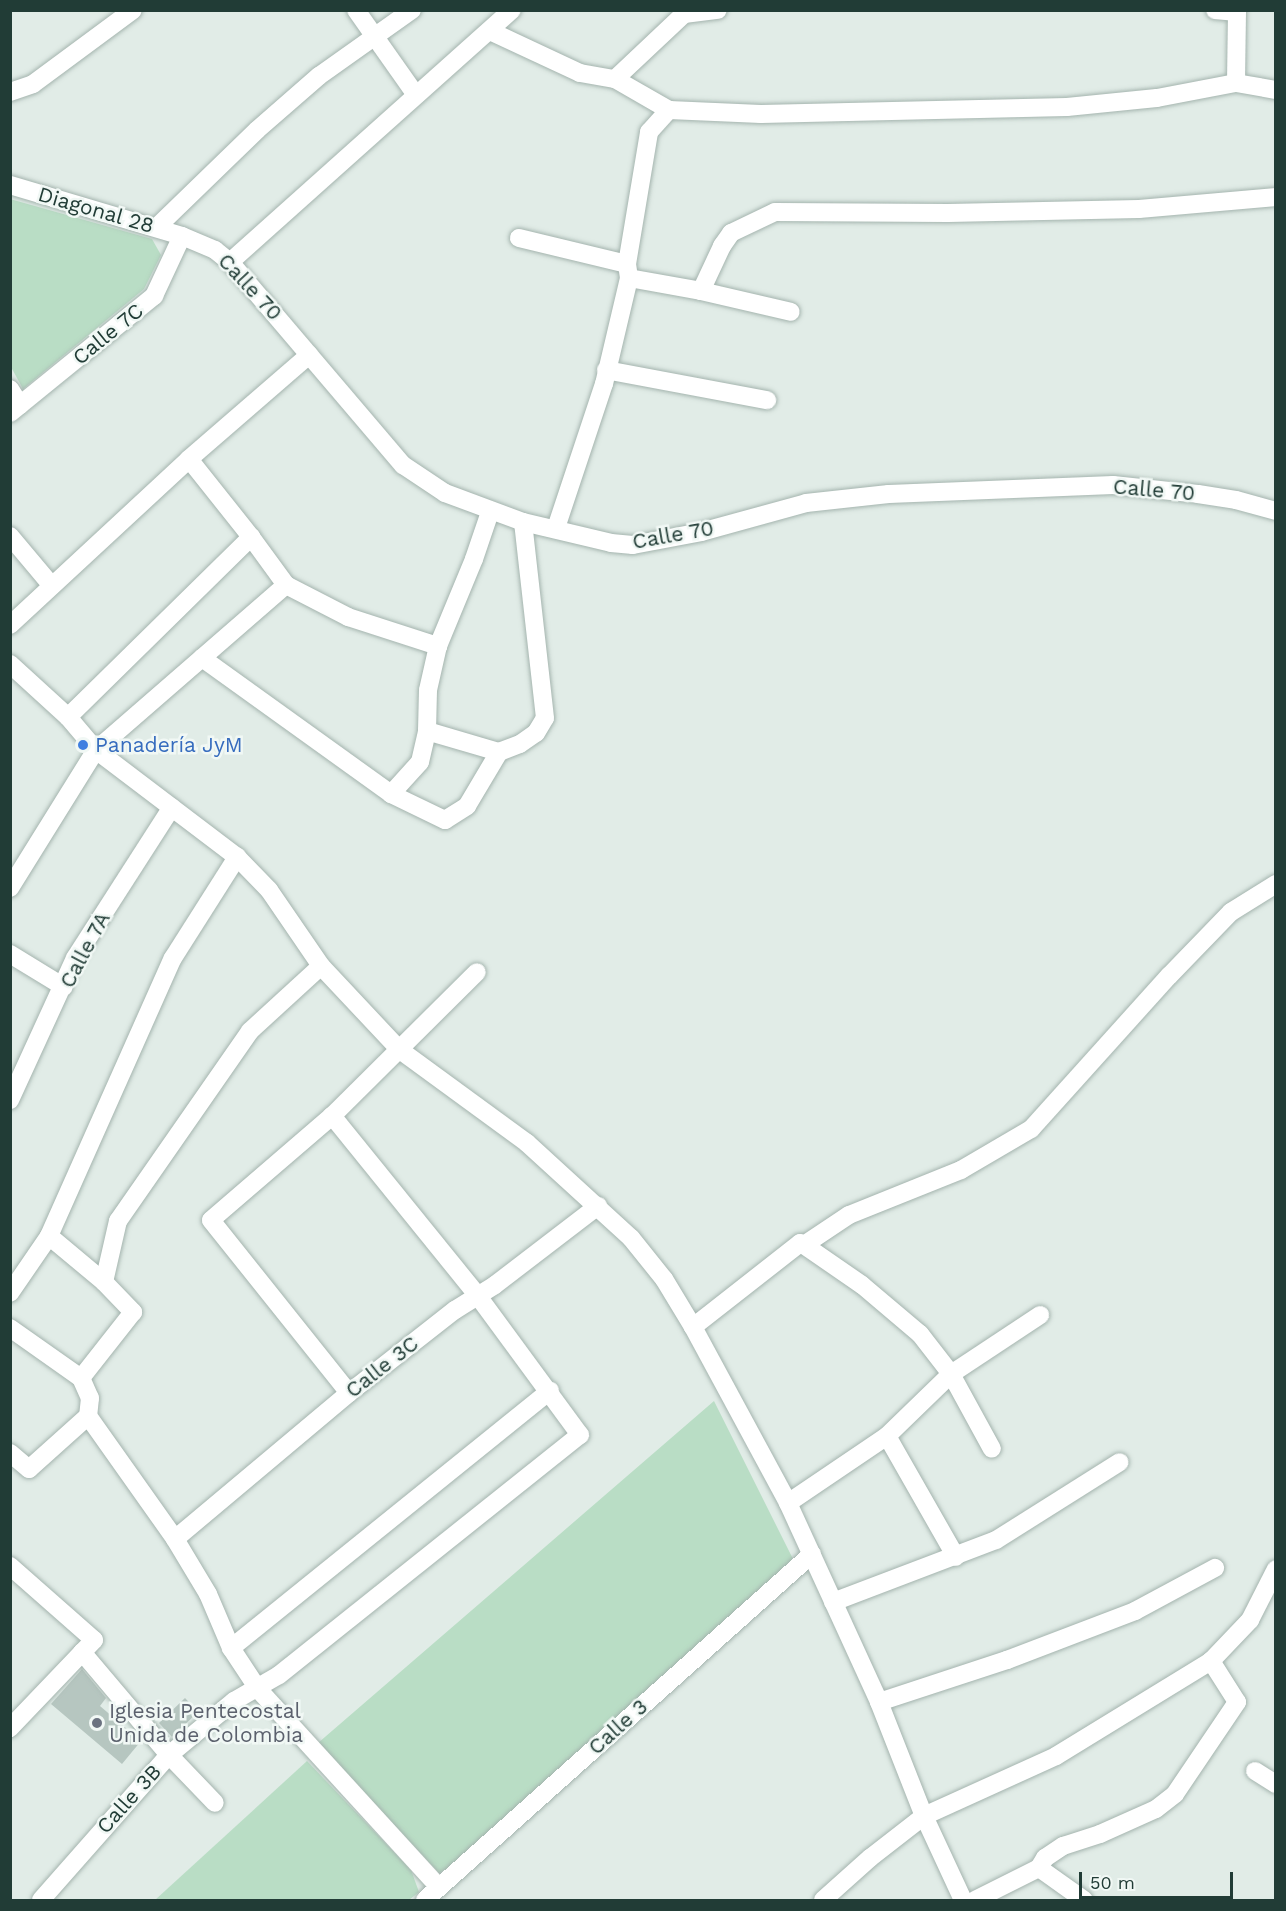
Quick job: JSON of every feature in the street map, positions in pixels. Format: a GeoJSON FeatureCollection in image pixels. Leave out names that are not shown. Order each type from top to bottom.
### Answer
{"type":"FeatureCollection","features":[{"type":"Feature","properties":{"kind":"street"},"geometry":{"type":"LineString","coordinates":[[10,92],[33,84],[133,10]]}},
{"type":"Feature","properties":{"kind":"street"},"geometry":{"type":"LineString","coordinates":[[356,10],[416,95]]}},
{"type":"Feature","properties":{"kind":"street"},"geometry":{"type":"LineString","coordinates":[[157,227],[209,175],[301,91],[412,10]]}},
{"type":"Feature","properties":{"kind":"street"},"geometry":{"type":"LineString","coordinates":[[231,262],[512,10]]}},
{"type":"Feature","properties":{"kind":"street"},"geometry":{"type":"LineString","coordinates":[[615,79],[684,14],[718,10]]}},
{"type":"Feature","properties":{"kind":"street"},"geometry":{"type":"LineString","coordinates":[[1215,10],[1237,11],[1236,83]]}},
{"type":"Feature","properties":{"kind":"street"},"geometry":{"type":"LineString","coordinates":[[490,31],[580,73],[615,79],[669,110],[761,114],[1067,107],[1156,98],[1236,83],[1275,90]]}},
{"type":"Feature","properties":{"kind":"street"},"geometry":{"type":"LineString","coordinates":[[556,528],[606,370],[628,271],[649,132],[669,110]]}},
{"type":"Feature","properties":{"kind":"street","name":"Diagonal 28"},"geometry":{"type":"LineString","coordinates":[[10,185],[182,236]]}},
{"type":"Feature","properties":{"kind":"street"},"geometry":{"type":"LineString","coordinates":[[701,291],[731,233],[775,212],[948,213],[1139,209],[1275,197]]}},
{"type":"Feature","properties":{"kind":"street","name":"Calle 70"},"geometry":{"type":"LineString","coordinates":[[182,236],[208,246],[231,262],[404,465],[445,493],[490,512],[523,522],[556,528],[611,543],[633,545],[701,532],[806,503],[889,494],[1113,485],[1217,497],[1275,511]]}},
{"type":"Feature","properties":{"kind":"street","name":"Calle 7C"},"geometry":{"type":"LineString","coordinates":[[15,409],[154,296],[182,236]]}},
{"type":"Feature","properties":{"kind":"street"},"geometry":{"type":"LineString","coordinates":[[519,238],[701,291],[791,312]]}},
{"type":"Feature","properties":{"kind":"street"},"geometry":{"type":"LineString","coordinates":[[10,625],[189,459],[309,355]]}},
{"type":"Feature","properties":{"kind":"street"},"geometry":{"type":"LineString","coordinates":[[606,370],[767,400]]}},
{"type":"Feature","properties":{"kind":"street"},"geometry":{"type":"LineString","coordinates":[[10,389],[15,409]]}},
{"type":"Feature","properties":{"kind":"street"},"geometry":{"type":"LineString","coordinates":[[189,459],[286,585],[348,617],[438,646]]}},
{"type":"Feature","properties":{"kind":"street"},"geometry":{"type":"LineString","coordinates":[[391,794],[420,762],[427,731],[428,690],[438,646],[474,559],[490,512]]}},
{"type":"Feature","properties":{"kind":"street"},"geometry":{"type":"LineString","coordinates":[[427,731],[499,752],[520,744],[536,733],[544,718],[523,522]]}},
{"type":"Feature","properties":{"kind":"street"},"geometry":{"type":"LineString","coordinates":[[10,536],[52,586]]}},
{"type":"Feature","properties":{"kind":"street"},"geometry":{"type":"LineString","coordinates":[[68,717],[251,537]]}},
{"type":"Feature","properties":{"kind":"street"},"geometry":{"type":"LineString","coordinates":[[10,888],[96,750],[286,585]]}},
{"type":"Feature","properties":{"kind":"street"},"geometry":{"type":"LineString","coordinates":[[202,658],[391,794],[445,820],[467,806],[499,752]]}},
{"type":"Feature","properties":{"kind":"street"},"geometry":{"type":"LineString","coordinates":[[10,664],[68,717],[96,750],[237,857],[269,890],[321,966],[400,1050],[527,1143],[631,1238],[664,1279],[693,1327],[788,1503],[879,1702],[924,1816],[963,1900]]}},
{"type":"Feature","properties":{"kind":"street","name":"Calle 7A"},"geometry":{"type":"LineString","coordinates":[[10,1100],[64,987],[75,958],[172,807]]}},
{"type":"Feature","properties":{"kind":"street"},"geometry":{"type":"LineString","coordinates":[[10,1293],[50,1236],[173,958],[237,857]]}},
{"type":"Feature","properties":{"kind":"street"},"geometry":{"type":"LineString","coordinates":[[804,1245],[849,1215],[961,1170],[1031,1129],[1169,976],[1231,912],[1275,884]]}},
{"type":"Feature","properties":{"kind":"street"},"geometry":{"type":"LineString","coordinates":[[10,954],[64,987]]}},
{"type":"Feature","properties":{"kind":"street"},"geometry":{"type":"LineString","coordinates":[[104,1282],[118,1221],[250,1031],[321,966]]}},
{"type":"Feature","properties":{"kind":"street"},"geometry":{"type":"LineString","coordinates":[[349,1393],[211,1220],[332,1116],[477,972]]}},
{"type":"Feature","properties":{"kind":"street"},"geometry":{"type":"LineString","coordinates":[[231,1648],[550,1391],[478,1296],[332,1116]]}},
{"type":"Feature","properties":{"kind":"street","name":"Calle 3C"},"geometry":{"type":"LineString","coordinates":[[175,1539],[349,1393],[455,1310],[478,1296],[598,1206]]}},
{"type":"Feature","properties":{"kind":"street"},"geometry":{"type":"LineString","coordinates":[[50,1236],[104,1282],[133,1312],[81,1378]]}},
{"type":"Feature","properties":{"kind":"street"},"geometry":{"type":"LineString","coordinates":[[693,1327],[800,1243],[862,1285],[921,1334],[951,1374],[992,1449]]}},
{"type":"Feature","properties":{"kind":"street"},"geometry":{"type":"LineString","coordinates":[[788,1503],[887,1436],[951,1374],[1040,1315]]}},
{"type":"Feature","properties":{"kind":"street"},"geometry":{"type":"LineString","coordinates":[[10,1328],[81,1378],[90,1398],[88,1416],[175,1539],[208,1594],[231,1648],[258,1689],[439,1887]]}},
{"type":"Feature","properties":{"kind":"street","name":"Calle 3B"},"geometry":{"type":"LineString","coordinates":[[41,1900],[169,1755],[234,1701],[258,1689],[580,1435],[550,1391]]}},
{"type":"Feature","properties":{"kind":"street"},"geometry":{"type":"LineString","coordinates":[[10,1453],[29,1469],[88,1416]]}},
{"type":"Feature","properties":{"kind":"street"},"geometry":{"type":"LineString","coordinates":[[887,1436],[956,1557]]}},
{"type":"Feature","properties":{"kind":"street"},"geometry":{"type":"LineString","coordinates":[[833,1602],[996,1540],[1120,1462]]}},
{"type":"Feature","properties":{"kind":"street","name":"Calle 3"},"geometry":{"type":"LineString","coordinates":[[425,1900],[812,1554]]}},
{"type":"Feature","properties":{"kind":"street"},"geometry":{"type":"LineString","coordinates":[[10,1566],[88,1646],[169,1755],[215,1803]]}},
{"type":"Feature","properties":{"kind":"street"},"geometry":{"type":"LineString","coordinates":[[879,1702],[1007,1660],[1135,1611],[1215,1568]]}},
{"type":"Feature","properties":{"kind":"street"},"geometry":{"type":"LineString","coordinates":[[823,1900],[870,1858],[924,1816],[1056,1756],[1211,1661],[1250,1620],[1275,1569]]}},
{"type":"Feature","properties":{"kind":"street"},"geometry":{"type":"LineString","coordinates":[[10,1728],[88,1646]]}},
{"type":"Feature","properties":{"kind":"street"},"geometry":{"type":"LineString","coordinates":[[975,1900],[1039,1868],[1045,1858],[1063,1846],[1100,1834],[1156,1809],[1175,1794],[1238,1702],[1211,1661]]}},
{"type":"Feature","properties":{"kind":"street"},"geometry":{"type":"LineString","coordinates":[[1255,1771],[1275,1784]]}},
{"type":"Feature","properties":{"kind":"street"},"geometry":{"type":"LineString","coordinates":[[1039,1868],[1084,1900]]}},
{"type":"Feature","properties":{"kind":"green space"},"geometry":{"type":"Polygon","coordinates":[[[10,199],[152,239],[161,255],[144,289],[23,389],[11,367],[10,199]]]}},
{"type":"Feature","properties":{"kind":"green space"},"geometry":{"type":"Polygon","coordinates":[[[714,1401],[795,1563],[647,1694],[601,1731],[460,1861],[439,1873],[318,1743],[714,1401]]]}},
{"type":"Feature","properties":{"kind":"green space"},"geometry":{"type":"Polygon","coordinates":[[[307,1761],[411,1870],[419,1892],[409,1900],[155,1900],[307,1761]]]}},
{"type":"Feature","properties":{"kind":"building","name":"Iglesia Pentecostal Unida de Colombia"},"geometry":{"type":"Polygon","coordinates":[[[82,1669],[106,1698],[100,1706],[141,1741],[122,1764],[51,1704],[82,1669]]]}},
{"type":"Feature","properties":{"kind":"building"},"geometry":{"type":"Polygon","coordinates":[[[185,1698],[198,1712],[172,1737],[159,1723],[185,1698]]]}},
{"type":"Feature","properties":{"kind":"place","name":"Panadería JyM"},"geometry":{"type":"Point","coordinates":[83,745]}},
{"type":"Feature","properties":{"kind":"place","name":"Iglesia Pentecostal Unida de Colombia"},"geometry":{"type":"Point","coordinates":[97,1723]}}]}
